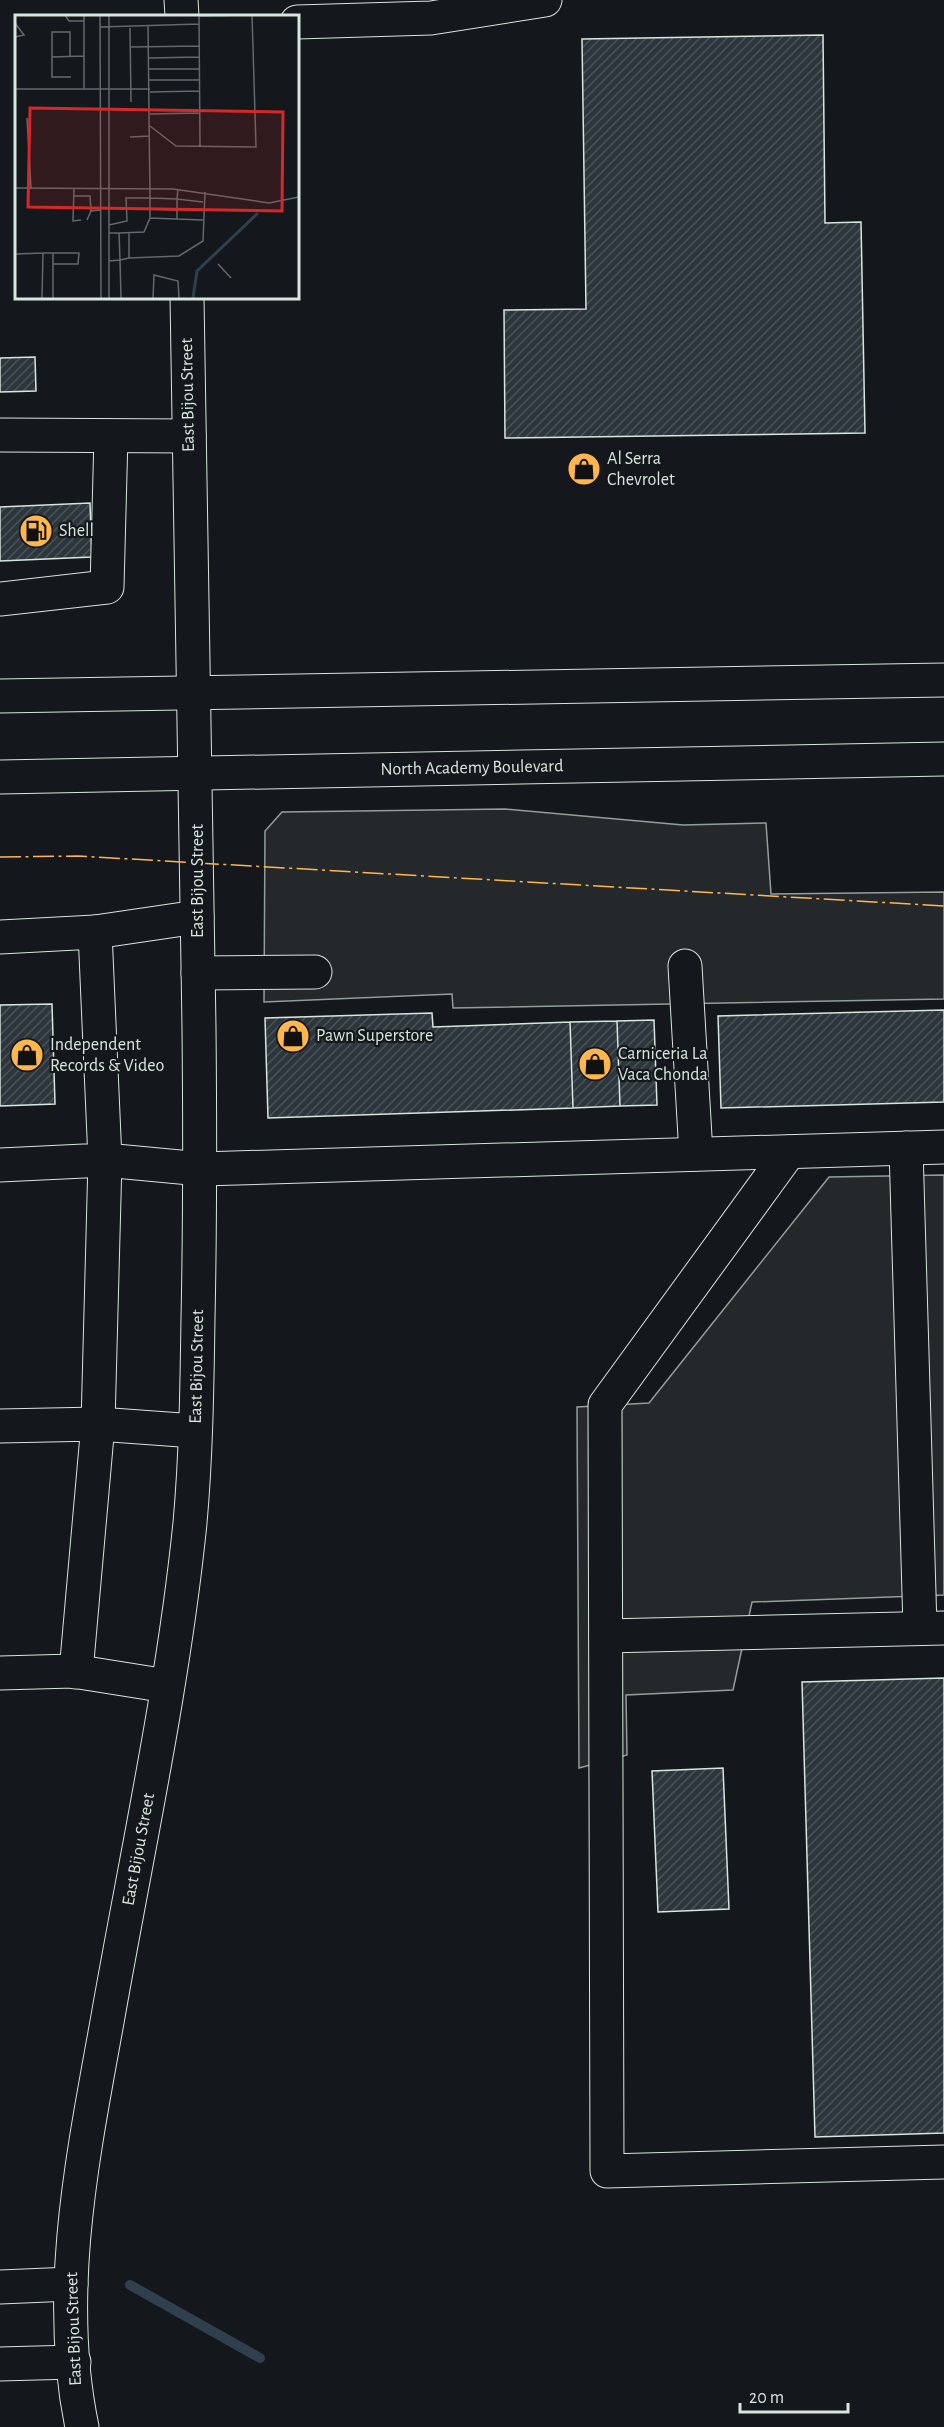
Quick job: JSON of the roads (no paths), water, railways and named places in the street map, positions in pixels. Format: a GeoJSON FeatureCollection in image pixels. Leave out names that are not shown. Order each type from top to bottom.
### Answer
{"type":"FeatureCollection","features":[{"type":"Feature","properties":{"kind":"main road"},"geometry":{"type":"LineString","coordinates":[[181,0],[182,15]]}},
{"type":"Feature","properties":{"kind":"main road"},"geometry":{"type":"LineString","coordinates":[[298,22],[431,18],[545,0]]}},
{"type":"Feature","properties":{"kind":"main road","name":"East Bijou Street"},"geometry":{"type":"LineString","coordinates":[[82,2427],[74,2362],[72,2244],[92,2102],[167,1686],[190,1521],[195,1431],[201,1169],[187,298]]}},
{"type":"Feature","properties":{"kind":"main road"},"geometry":{"type":"LineString","coordinates":[[0,435],[189,436]]}},
{"type":"Feature","properties":{"kind":"main road"},"geometry":{"type":"LineString","coordinates":[[0,599],[107,587],[111,436]]}},
{"type":"Feature","properties":{"kind":"main road"},"geometry":{"type":"LineString","coordinates":[[0,696],[944,680]]}},
{"type":"Feature","properties":{"kind":"main road","name":"North Academy Boulevard"},"geometry":{"type":"LineString","coordinates":[[0,777],[944,759]]}},
{"type":"Feature","properties":{"kind":"main road"},"geometry":{"type":"LineString","coordinates":[[0,937],[95,932],[197,917]]}},
{"type":"Feature","properties":{"kind":"main road"},"geometry":{"type":"LineString","coordinates":[[76,1672],[98,1424],[105,1160],[95,932]]}},
{"type":"Feature","properties":{"kind":"main road"},"geometry":{"type":"LineString","coordinates":[[685,966],[696,1154]]}},
{"type":"Feature","properties":{"kind":"main road"},"geometry":{"type":"LineString","coordinates":[[198,973],[315,972]]}},
{"type":"Feature","properties":{"kind":"main road"},"geometry":{"type":"LineString","coordinates":[[0,1165],[105,1160],[201,1169],[944,1147]]}},
{"type":"Feature","properties":{"kind":"main road"},"geometry":{"type":"LineString","coordinates":[[606,1636],[932,1628],[906,1148]]}},
{"type":"Feature","properties":{"kind":"main road"},"geometry":{"type":"LineString","coordinates":[[789,1152],[605,1405],[607,2171],[944,2162]]}},
{"type":"Feature","properties":{"kind":"main road"},"geometry":{"type":"LineString","coordinates":[[0,1426],[98,1424],[195,1431]]}},
{"type":"Feature","properties":{"kind":"main road"},"geometry":{"type":"LineString","coordinates":[[0,1672],[76,1672],[167,1686]]}},
{"type":"Feature","properties":{"kind":"main road"},"geometry":{"type":"LineString","coordinates":[[0,2287],[71,2284]]}},
{"type":"Feature","properties":{"kind":"main road"},"geometry":{"type":"LineString","coordinates":[[0,2364],[74,2362]]}},
{"type":"Feature","properties":{"kind":"waterway"},"geometry":{"type":"LineString","coordinates":[[130,2285],[260,2358]]}},
{"type":"Feature","properties":{"kind":"place","name":"Al Serra Chevrolet"},"geometry":{"type":"Point","coordinates":[584,469]}},
{"type":"Feature","properties":{"kind":"place","name":"Shell"},"geometry":{"type":"Point","coordinates":[36,531]}},
{"type":"Feature","properties":{"kind":"place","name":"Pawn Superstore"},"geometry":{"type":"Point","coordinates":[293,1036]}},
{"type":"Feature","properties":{"kind":"place","name":"Independent Records & Video"},"geometry":{"type":"Point","coordinates":[27,1055]}},
{"type":"Feature","properties":{"kind":"place","name":"Carniceria La Vaca Chonda"},"geometry":{"type":"Point","coordinates":[595,1064]}}]}
